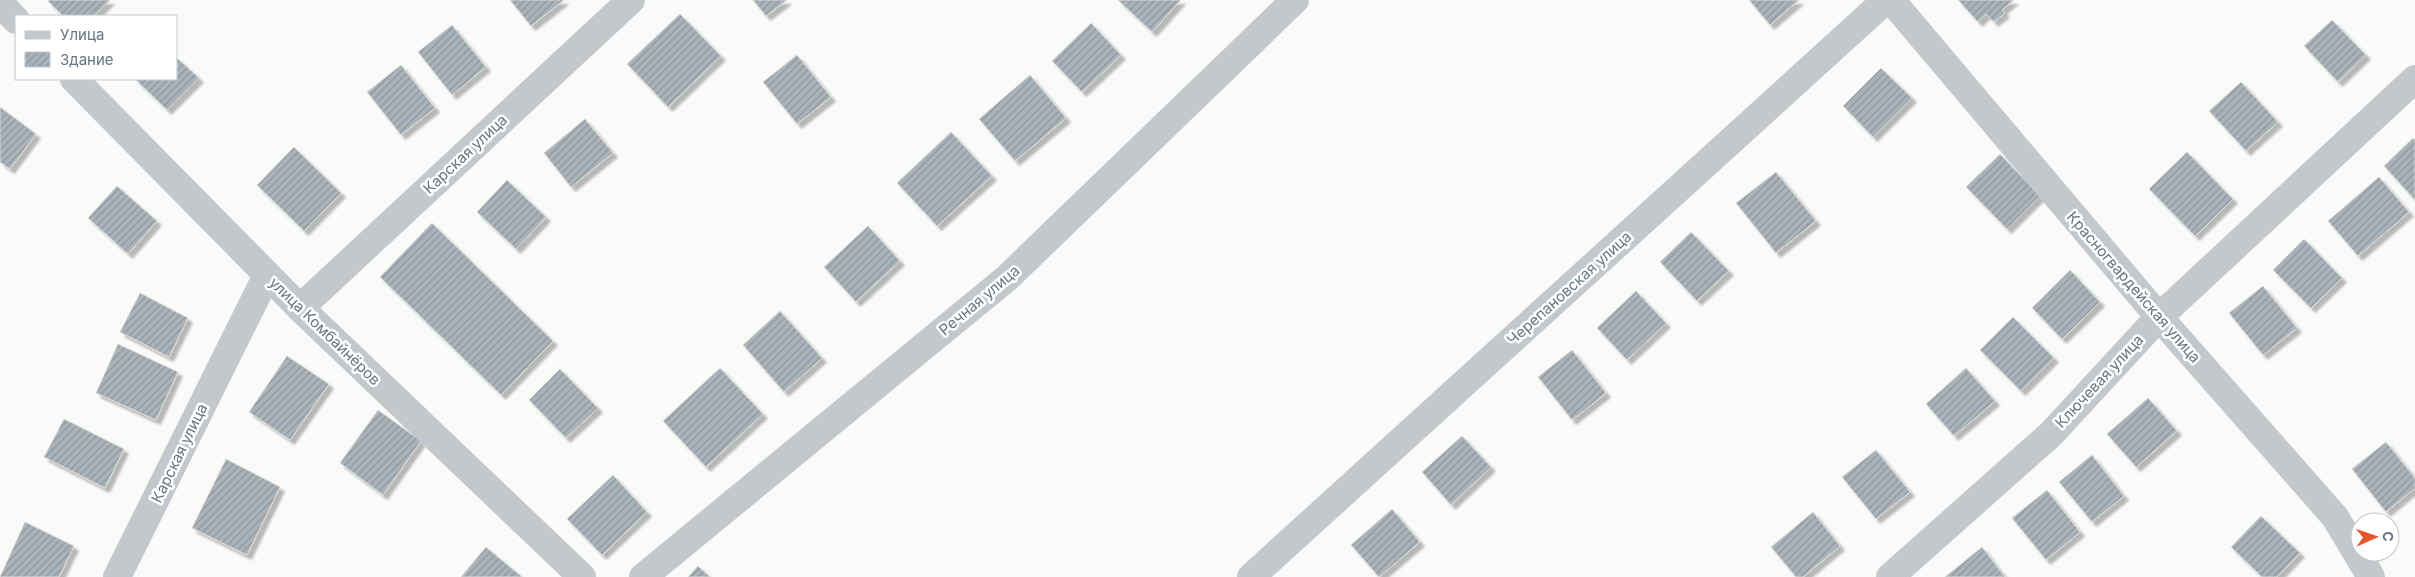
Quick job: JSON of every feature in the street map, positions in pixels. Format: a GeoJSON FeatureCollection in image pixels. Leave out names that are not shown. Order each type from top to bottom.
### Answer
{"type":"FeatureCollection","features":[{"type":"Feature","properties":{"kind":"street","name":"Карская улица"},"geometry":{"type":"LineString","coordinates":[[300,308],[631,0]]}},
{"type":"Feature","properties":{"kind":"street","name":"Речная улица"},"geometry":{"type":"LineString","coordinates":[[643,577],[1007,278],[1295,0]]}},
{"type":"Feature","properties":{"kind":"street","name":"Черепановская улица"},"geometry":{"type":"LineString","coordinates":[[1251,577],[1886,0]]}},
{"type":"Feature","properties":{"kind":"street","name":"Красногвардейская улица"},"geometry":{"type":"LineString","coordinates":[[1891,0],[2159,317],[2335,518],[2371,577]]}},
{"type":"Feature","properties":{"kind":"street"},"geometry":{"type":"LineString","coordinates":[[0,3],[15,19]]}},
{"type":"Feature","properties":{"kind":"street","name":"Ключевая улица"},"geometry":{"type":"LineString","coordinates":[[1890,577],[2051,434],[2159,317],[2415,79]]}},
{"type":"Feature","properties":{"kind":"street","name":"улица Комбайнёров"},"geometry":{"type":"LineString","coordinates":[[75,80],[300,308],[578,576]]}},
{"type":"Feature","properties":{"kind":"street","name":"Карская улица"},"geometry":{"type":"LineString","coordinates":[[117,577],[267,275]]}},
{"type":"Feature","properties":{"kind":"building"},"geometry":{"type":"Polygon","coordinates":[[[110,0],[95,15],[62,15],[48,1],[110,0]]]}},
{"type":"Feature","properties":{"kind":"building"},"geometry":{"type":"Polygon","coordinates":[[[510,0],[564,0],[531,26],[510,0]]]}},
{"type":"Feature","properties":{"kind":"building"},"geometry":{"type":"Polygon","coordinates":[[[753,0],[787,0],[766,16],[753,0]]]}},
{"type":"Feature","properties":{"kind":"building"},"geometry":{"type":"Polygon","coordinates":[[[1118,0],[1181,0],[1152,32],[1118,0]]]}},
{"type":"Feature","properties":{"kind":"building"},"geometry":{"type":"Polygon","coordinates":[[[1749,0],[1799,0],[1770,25],[1749,0]]]}},
{"type":"Feature","properties":{"kind":"building"},"geometry":{"type":"Polygon","coordinates":[[[1958,0],[2014,0],[2002,10],[2005,13],[1994,22],[1986,14],[1978,22],[1958,0]]]}},
{"type":"Feature","properties":{"kind":"building"},"geometry":{"type":"Polygon","coordinates":[[[680,14],[721,56],[668,107],[627,64],[680,14]]]}},
{"type":"Feature","properties":{"kind":"building"},"geometry":{"type":"Polygon","coordinates":[[[2332,20],[2366,55],[2338,82],[2304,46],[2332,20]]]}},
{"type":"Feature","properties":{"kind":"building"},"geometry":{"type":"Polygon","coordinates":[[[1091,23],[1121,55],[1082,92],[1052,61],[1091,23]]]}},
{"type":"Feature","properties":{"kind":"building"},"geometry":{"type":"Polygon","coordinates":[[[452,25],[486,67],[452,95],[418,52],[452,25]]]}},
{"type":"Feature","properties":{"kind":"building"},"geometry":{"type":"Polygon","coordinates":[[[797,55],[831,97],[797,124],[763,82],[797,55]]]}},
{"type":"Feature","properties":{"kind":"building"},"geometry":{"type":"Polygon","coordinates":[[[178,59],[199,78],[167,110],[136,80],[178,80],[178,59]]]}},
{"type":"Feature","properties":{"kind":"building"},"geometry":{"type":"Polygon","coordinates":[[[401,65],[435,108],[401,135],[367,92],[401,65]]]}},
{"type":"Feature","properties":{"kind":"building"},"geometry":{"type":"Polygon","coordinates":[[[1881,68],[1912,98],[1873,137],[1843,106],[1881,68]]]}},
{"type":"Feature","properties":{"kind":"building"},"geometry":{"type":"Polygon","coordinates":[[[1030,75],[1066,118],[1015,161],[979,119],[1030,75]]]}},
{"type":"Feature","properties":{"kind":"building"},"geometry":{"type":"Polygon","coordinates":[[[2241,82],[2278,122],[2246,151],[2209,111],[2241,82]]]}},
{"type":"Feature","properties":{"kind":"building"},"geometry":{"type":"Polygon","coordinates":[[[0,107],[36,134],[10,169],[0,162],[0,107]]]}},
{"type":"Feature","properties":{"kind":"building"},"geometry":{"type":"Polygon","coordinates":[[[585,119],[613,153],[571,187],[544,153],[585,119]]]}},
{"type":"Feature","properties":{"kind":"building"},"geometry":{"type":"Polygon","coordinates":[[[951,132],[992,176],[937,226],[897,183],[951,132]]]}},
{"type":"Feature","properties":{"kind":"building"},"geometry":{"type":"Polygon","coordinates":[[[2413,138],[2415,140],[2415,200],[2384,166],[2413,138]]]}},
{"type":"Feature","properties":{"kind":"building"},"geometry":{"type":"Polygon","coordinates":[[[294,147],[341,193],[304,231],[257,185],[294,147]]]}},
{"type":"Feature","properties":{"kind":"building"},"geometry":{"type":"Polygon","coordinates":[[[2187,152],[2233,199],[2195,236],[2149,189],[2187,152]]]}},
{"type":"Feature","properties":{"kind":"building"},"geometry":{"type":"Polygon","coordinates":[[[2000,154],[2040,196],[2007,229],[1966,187],[2000,154]]]}},
{"type":"Feature","properties":{"kind":"building"},"geometry":{"type":"Polygon","coordinates":[[[1776,172],[1816,221],[1776,253],[1736,203],[1776,172]]]}},
{"type":"Feature","properties":{"kind":"building"},"geometry":{"type":"Polygon","coordinates":[[[2379,177],[2409,212],[2358,256],[2328,221],[2379,177]]]}},
{"type":"Feature","properties":{"kind":"building"},"geometry":{"type":"Polygon","coordinates":[[[507,180],[546,217],[516,249],[477,212],[507,180]]]}},
{"type":"Feature","properties":{"kind":"building"},"geometry":{"type":"Polygon","coordinates":[[[117,186],[157,221],[128,254],[88,218],[117,186]]]}},
{"type":"Feature","properties":{"kind":"building"},"geometry":{"type":"Polygon","coordinates":[[[432,223],[553,341],[501,395],[380,277],[432,223]]]}},
{"type":"Feature","properties":{"kind":"building"},"geometry":{"type":"Polygon","coordinates":[[[868,226],[900,261],[856,302],[824,267],[868,226]]]}},
{"type":"Feature","properties":{"kind":"building"},"geometry":{"type":"Polygon","coordinates":[[[1691,232],[1729,271],[1697,301],[1660,262],[1691,232]]]}},
{"type":"Feature","properties":{"kind":"building"},"geometry":{"type":"Polygon","coordinates":[[[2304,239],[2342,278],[2311,308],[2273,270],[2304,239]]]}},
{"type":"Feature","properties":{"kind":"building"},"geometry":{"type":"Polygon","coordinates":[[[2070,270],[2100,302],[2062,339],[2032,308],[2070,270]]]}},
{"type":"Feature","properties":{"kind":"building"},"geometry":{"type":"Polygon","coordinates":[[[2263,286],[2297,328],[2263,355],[2229,313],[2263,286]]]}},
{"type":"Feature","properties":{"kind":"building"},"geometry":{"type":"Polygon","coordinates":[[[1636,291],[1666,323],[1627,360],[1597,328],[1636,291]]]}},
{"type":"Feature","properties":{"kind":"building"},"geometry":{"type":"Polygon","coordinates":[[[140,293],[188,318],[169,357],[120,332],[140,293]]]}},
{"type":"Feature","properties":{"kind":"building"},"geometry":{"type":"Polygon","coordinates":[[[780,311],[822,358],[784,392],[743,345],[780,311]]]}},
{"type":"Feature","properties":{"kind":"building"},"geometry":{"type":"Polygon","coordinates":[[[2013,317],[2054,358],[2021,391],[1980,350],[2013,317]]]}},
{"type":"Feature","properties":{"kind":"building"},"geometry":{"type":"Polygon","coordinates":[[[118,344],[178,372],[156,420],[96,393],[118,344]]]}},
{"type":"Feature","properties":{"kind":"building"},"geometry":{"type":"Polygon","coordinates":[[[1572,350],[1606,393],[1572,420],[1538,377],[1572,350]]]}},
{"type":"Feature","properties":{"kind":"building"},"geometry":{"type":"Polygon","coordinates":[[[287,356],[329,384],[290,440],[249,412],[287,356]]]}},
{"type":"Feature","properties":{"kind":"building"},"geometry":{"type":"Polygon","coordinates":[[[720,368],[763,414],[706,467],[663,421],[720,368]]]}},
{"type":"Feature","properties":{"kind":"building"},"geometry":{"type":"Polygon","coordinates":[[[1966,368],[1995,401],[1954,436],[1926,404],[1966,368]]]}},
{"type":"Feature","properties":{"kind":"building"},"geometry":{"type":"Polygon","coordinates":[[[560,369],[598,408],[566,438],[529,400],[560,369]]]}},
{"type":"Feature","properties":{"kind":"building"},"geometry":{"type":"Polygon","coordinates":[[[2148,398],[2177,431],[2136,467],[2107,434],[2148,398]]]}},
{"type":"Feature","properties":{"kind":"building"},"geometry":{"type":"Polygon","coordinates":[[[378,410],[421,441],[383,495],[340,463],[378,410]]]}},
{"type":"Feature","properties":{"kind":"building"},"geometry":{"type":"Polygon","coordinates":[[[64,419],[124,449],[105,488],[44,457],[64,419]]]}},
{"type":"Feature","properties":{"kind":"building"},"geometry":{"type":"Polygon","coordinates":[[[1462,436],[1491,467],[1451,505],[1422,472],[1462,436]]]}},
{"type":"Feature","properties":{"kind":"building"},"geometry":{"type":"Polygon","coordinates":[[[2386,442],[2415,478],[2415,488],[2386,512],[2352,469],[2386,442]]]}},
{"type":"Feature","properties":{"kind":"building"},"geometry":{"type":"Polygon","coordinates":[[[1876,450],[1910,492],[1876,519],[1842,477],[1876,450]]]}},
{"type":"Feature","properties":{"kind":"building"},"geometry":{"type":"Polygon","coordinates":[[[2092,455],[2124,496],[2092,522],[2059,482],[2092,455]]]}},
{"type":"Feature","properties":{"kind":"building"},"geometry":{"type":"Polygon","coordinates":[[[226,459],[280,487],[247,555],[192,528],[226,459]]]}},
{"type":"Feature","properties":{"kind":"building"},"geometry":{"type":"Polygon","coordinates":[[[613,475],[647,512],[602,555],[567,519],[613,475]]]}},
{"type":"Feature","properties":{"kind":"building"},"geometry":{"type":"Polygon","coordinates":[[[2047,490],[2080,532],[2046,560],[2012,518],[2047,490]]]}},
{"type":"Feature","properties":{"kind":"building"},"geometry":{"type":"Polygon","coordinates":[[[1392,509],[1420,542],[1379,577],[1351,545],[1392,509]]]}},
{"type":"Feature","properties":{"kind":"building"},"geometry":{"type":"Polygon","coordinates":[[[1813,512],[1840,546],[1803,577],[1796,577],[1771,547],[1813,512]]]}},
{"type":"Feature","properties":{"kind":"building"},"geometry":{"type":"Polygon","coordinates":[[[2261,516],[2300,553],[2277,577],[2262,577],[2231,547],[2261,516]]]}},
{"type":"Feature","properties":{"kind":"building"},"geometry":{"type":"Polygon","coordinates":[[[25,522],[74,546],[59,577],[0,577],[25,522]]]}},
{"type":"Feature","properties":{"kind":"building"},"geometry":{"type":"Polygon","coordinates":[[[486,547],[522,577],[461,577],[486,547]]]}},
{"type":"Feature","properties":{"kind":"building"},"geometry":{"type":"Polygon","coordinates":[[[1982,547],[2005,577],[1945,577],[1982,547]]]}},
{"type":"Feature","properties":{"kind":"building"},"geometry":{"type":"Polygon","coordinates":[[[698,566],[710,577],[688,577],[698,566]]]}}]}
